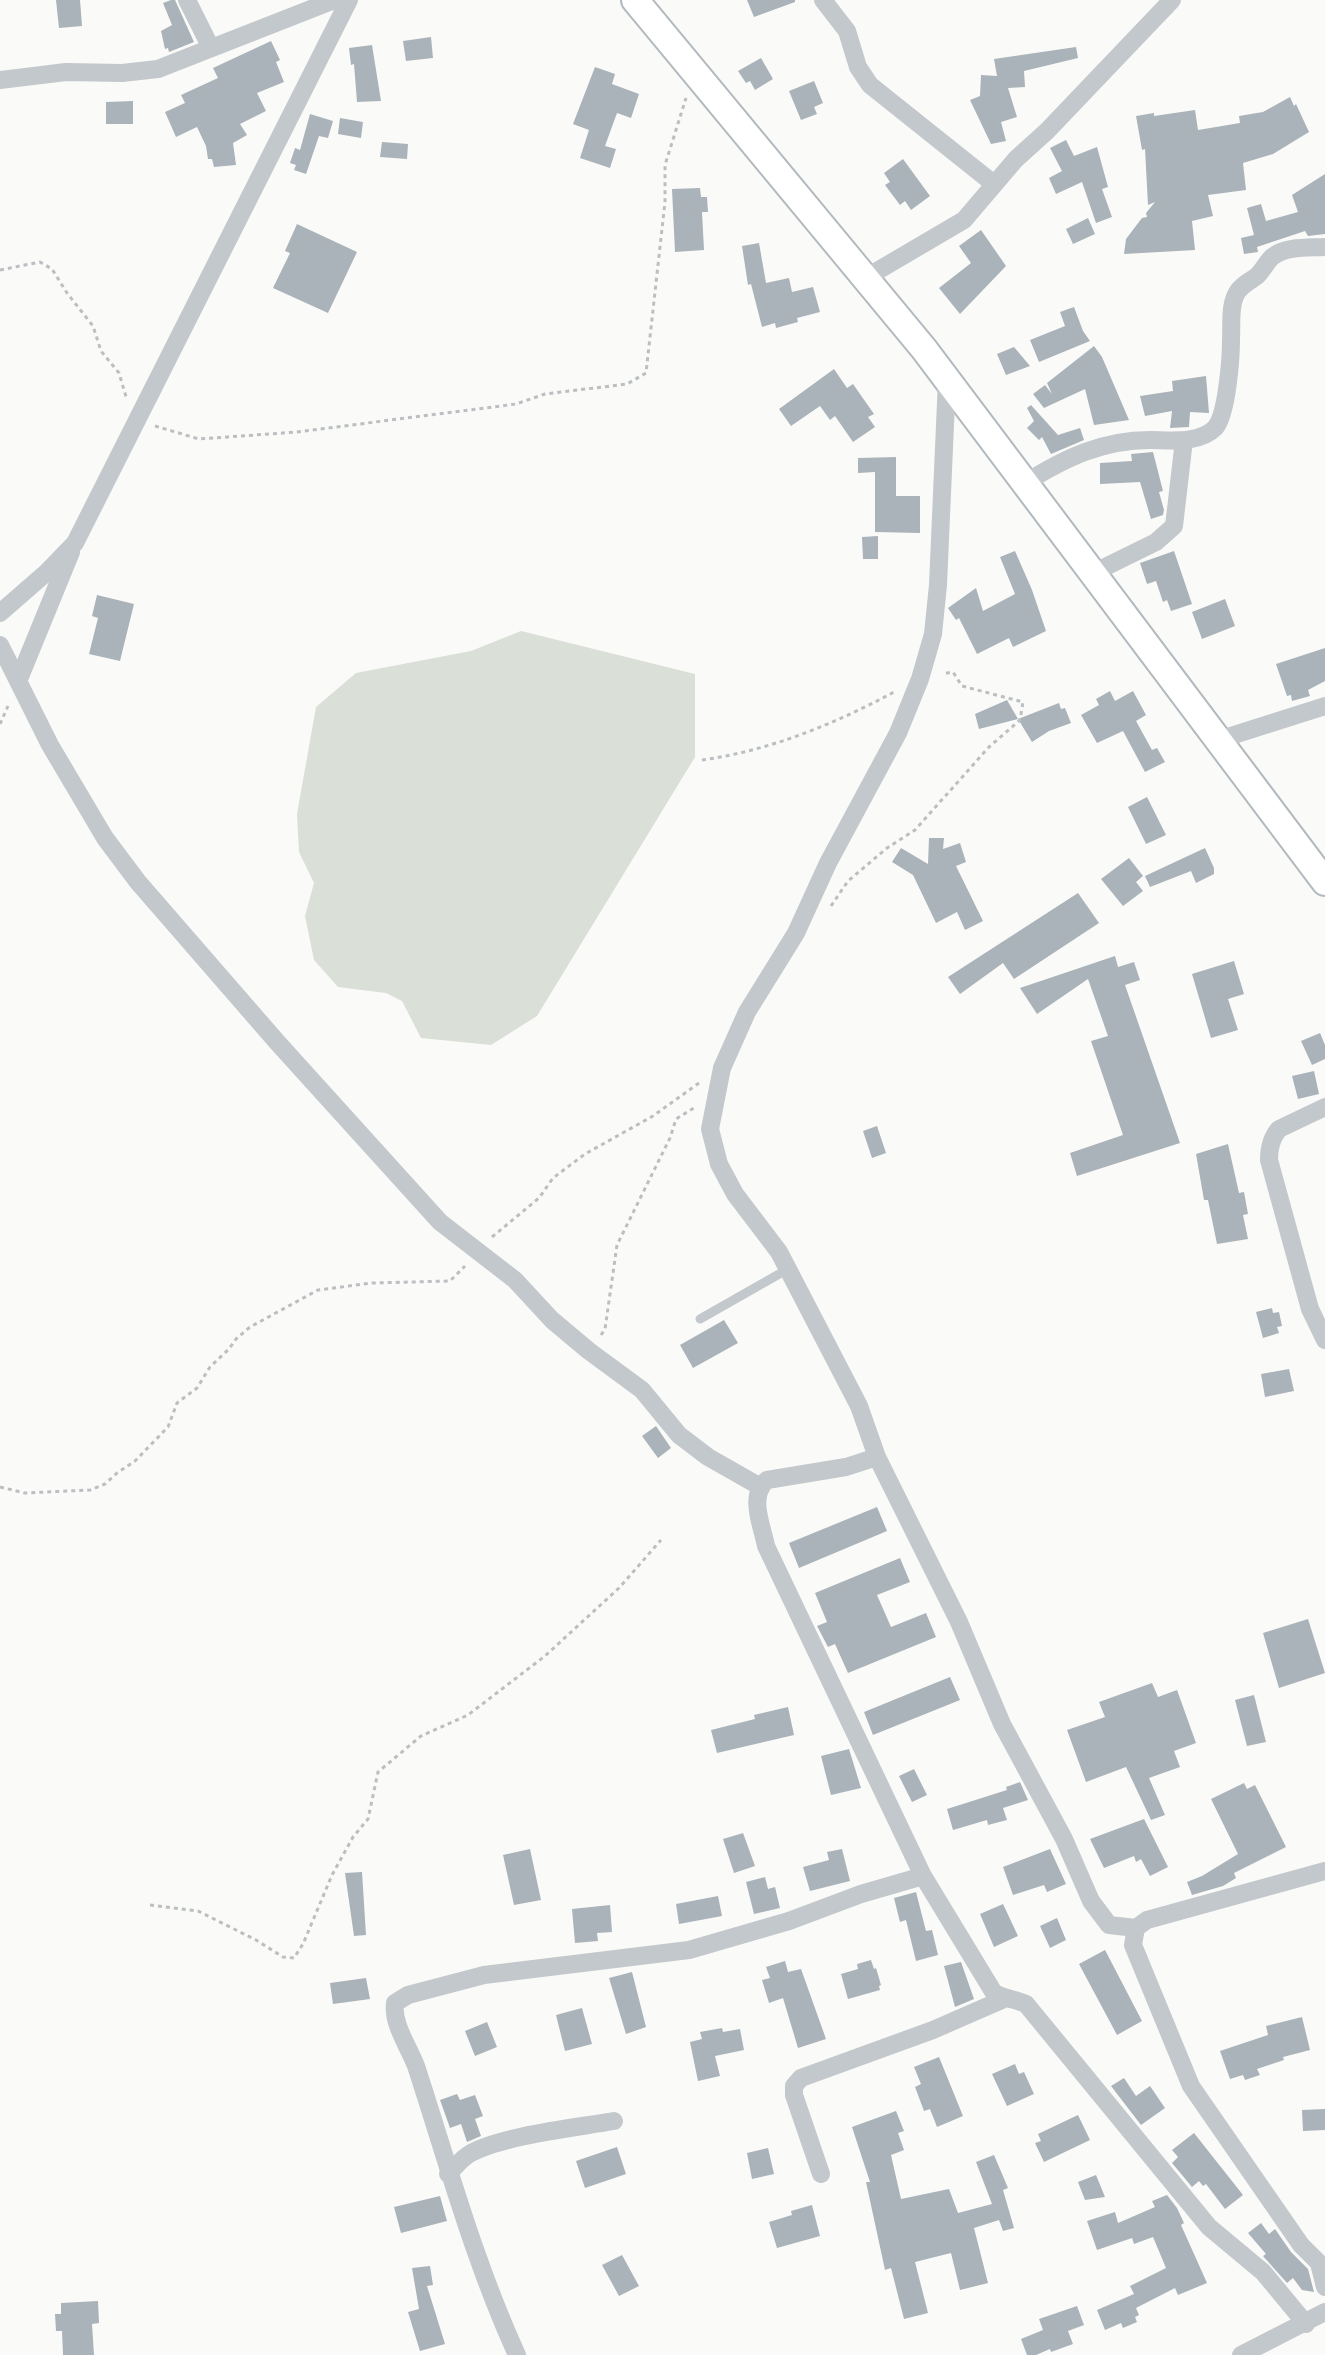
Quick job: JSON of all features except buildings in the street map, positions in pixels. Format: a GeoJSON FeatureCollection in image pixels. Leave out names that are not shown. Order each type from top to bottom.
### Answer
{"type":"FeatureCollection","features":[{"type":"Feature","properties":{"kind":"street"},"geometry":{"type":"LineString","coordinates":[[187,0],[211,48]]}},
{"type":"Feature","properties":{"kind":"street"},"geometry":{"type":"LineString","coordinates":[[0,80],[66,72],[122,73],[158,69],[334,0]]}},
{"type":"Feature","properties":{"kind":"street"},"geometry":{"type":"LineString","coordinates":[[19,679],[75,543],[349,0]]}},
{"type":"Feature","properties":{"kind":"street"},"geometry":{"type":"LineString","coordinates":[[635,0],[867,277],[947,379],[1325,882]]}},
{"type":"Feature","properties":{"kind":"street"},"geometry":{"type":"LineString","coordinates":[[823,0],[847,31],[858,67],[870,85],[994,184]]}},
{"type":"Feature","properties":{"kind":"street"},"geometry":{"type":"LineString","coordinates":[[867,277],[964,220],[994,184],[1172,0]]}},
{"type":"Feature","properties":{"kind":"street"},"geometry":{"type":"LineString","coordinates":[[1025,483],[1064,458],[1104,445],[1145,440],[1184,440],[1200,437],[1214,428],[1222,415],[1236,293],[1262,271],[1275,254],[1290,249],[1325,247]]}},
{"type":"Feature","properties":{"kind":"street"},"geometry":{"type":"LineString","coordinates":[[947,379],[938,585],[933,634],[920,679],[898,733],[828,863],[801,923],[747,1012],[722,1068],[710,1129],[719,1164],[735,1194],[788,1269],[859,1406],[877,1457],[959,1622],[1002,1724],[1064,1839],[1091,1901],[1109,1925],[1136,1928],[1147,1920],[1325,1871]]}},
{"type":"Feature","properties":{"kind":"street"},"geometry":{"type":"LineString","coordinates":[[1093,573],[1156,542],[1174,526],[1184,440]]}},
{"type":"Feature","properties":{"kind":"street"},"geometry":{"type":"LineString","coordinates":[[0,613],[75,543]]}},
{"type":"Feature","properties":{"kind":"street"},"geometry":{"type":"LineString","coordinates":[[0,645],[74,790],[138,882],[277,1042],[440,1222],[515,1280],[552,1320],[589,1351],[642,1390],[679,1435],[708,1457],[759,1486]]}},
{"type":"Feature","properties":{"kind":"street"},"geometry":{"type":"LineString","coordinates":[[1218,740],[1325,706]]}},
{"type":"Feature","properties":{"kind":"street"},"geometry":{"type":"LineString","coordinates":[[1325,1107],[1279,1129],[1269,1151],[1310,1309],[1325,1340]]}},
{"type":"Feature","properties":{"kind":"street"},"geometry":{"type":"LineString","coordinates":[[759,1486],[776,1477],[846,1467],[877,1457]]}},
{"type":"Feature","properties":{"kind":"street"},"geometry":{"type":"LineString","coordinates":[[759,1486],[757,1505],[766,1546],[923,1876],[994,1993],[1004,1999]]}},
{"type":"Feature","properties":{"kind":"street"},"geometry":{"type":"LineString","coordinates":[[517,2355],[492,2299],[448,2174],[415,2063],[395,2017],[398,2000],[484,1975],[689,1950],[789,1921],[861,1894],[923,1876]]}},
{"type":"Feature","properties":{"kind":"street"},"geometry":{"type":"LineString","coordinates":[[1136,1928],[1133,1945],[1191,2086],[1301,2245],[1319,2263],[1325,2287]]}},
{"type":"Feature","properties":{"kind":"street"},"geometry":{"type":"LineString","coordinates":[[821,2174],[794,2095],[794,2086],[801,2078],[933,2030],[1004,1999],[1015,1999],[1026,2004],[1209,2227],[1263,2272],[1306,2324]]}},
{"type":"Feature","properties":{"kind":"street"},"geometry":{"type":"LineString","coordinates":[[448,2174],[473,2151],[614,2121]]}},
{"type":"Feature","properties":{"kind":"street"},"geometry":{"type":"LineString","coordinates":[[1241,2355],[1325,2312]]}},
{"type":"Feature","properties":{"kind":"lane"},"geometry":{"type":"LineString","coordinates":[[700,1319],[788,1269]]}},
{"type":"Feature","properties":{"kind":"path"},"geometry":{"type":"LineString","coordinates":[[0,270],[40,262],[52,269],[93,326],[101,351],[119,373],[125,397],[139,419],[164,431],[199,439],[297,432],[516,404],[545,394],[627,384],[646,373],[665,202],[665,165],[683,103],[698,75]]}},
{"type":"Feature","properties":{"kind":"path"},"geometry":{"type":"LineString","coordinates":[[702,760],[727,757],[781,741],[841,718],[920,679],[953,672],[962,686],[1023,702],[1020,720],[989,747],[915,830],[887,848],[848,881],[826,913],[801,923]]}},
{"type":"Feature","properties":{"kind":"path"},"geometry":{"type":"LineString","coordinates":[[0,1487],[25,1493],[90,1490],[105,1484],[135,1461],[168,1427],[177,1403],[197,1388],[210,1367],[250,1327],[318,1290],[372,1283],[450,1281],[496,1231],[539,1198],[553,1178],[585,1154],[653,1116],[722,1068]]}},
{"type":"Feature","properties":{"kind":"path"},"geometry":{"type":"LineString","coordinates":[[589,1351],[605,1329],[617,1245],[670,1138],[676,1119],[716,1097]]}},
{"type":"Feature","properties":{"kind":"path"},"geometry":{"type":"LineString","coordinates":[[150,1905],[198,1911],[283,1957],[294,1958],[332,1875],[353,1837],[368,1819],[378,1772],[421,1736],[468,1715],[545,1656],[619,1588],[661,1540]]}},
{"type":"Feature","properties":{"kind":"shaded area"},"geometry":{"type":"Polygon","coordinates":[[[521,631],[695,674],[695,757],[537,1016],[491,1045],[421,1038],[402,1001],[386,993],[338,987],[314,960],[305,916],[314,883],[299,852],[297,814],[316,707],[356,673],[471,651],[521,631]]]}}]}
